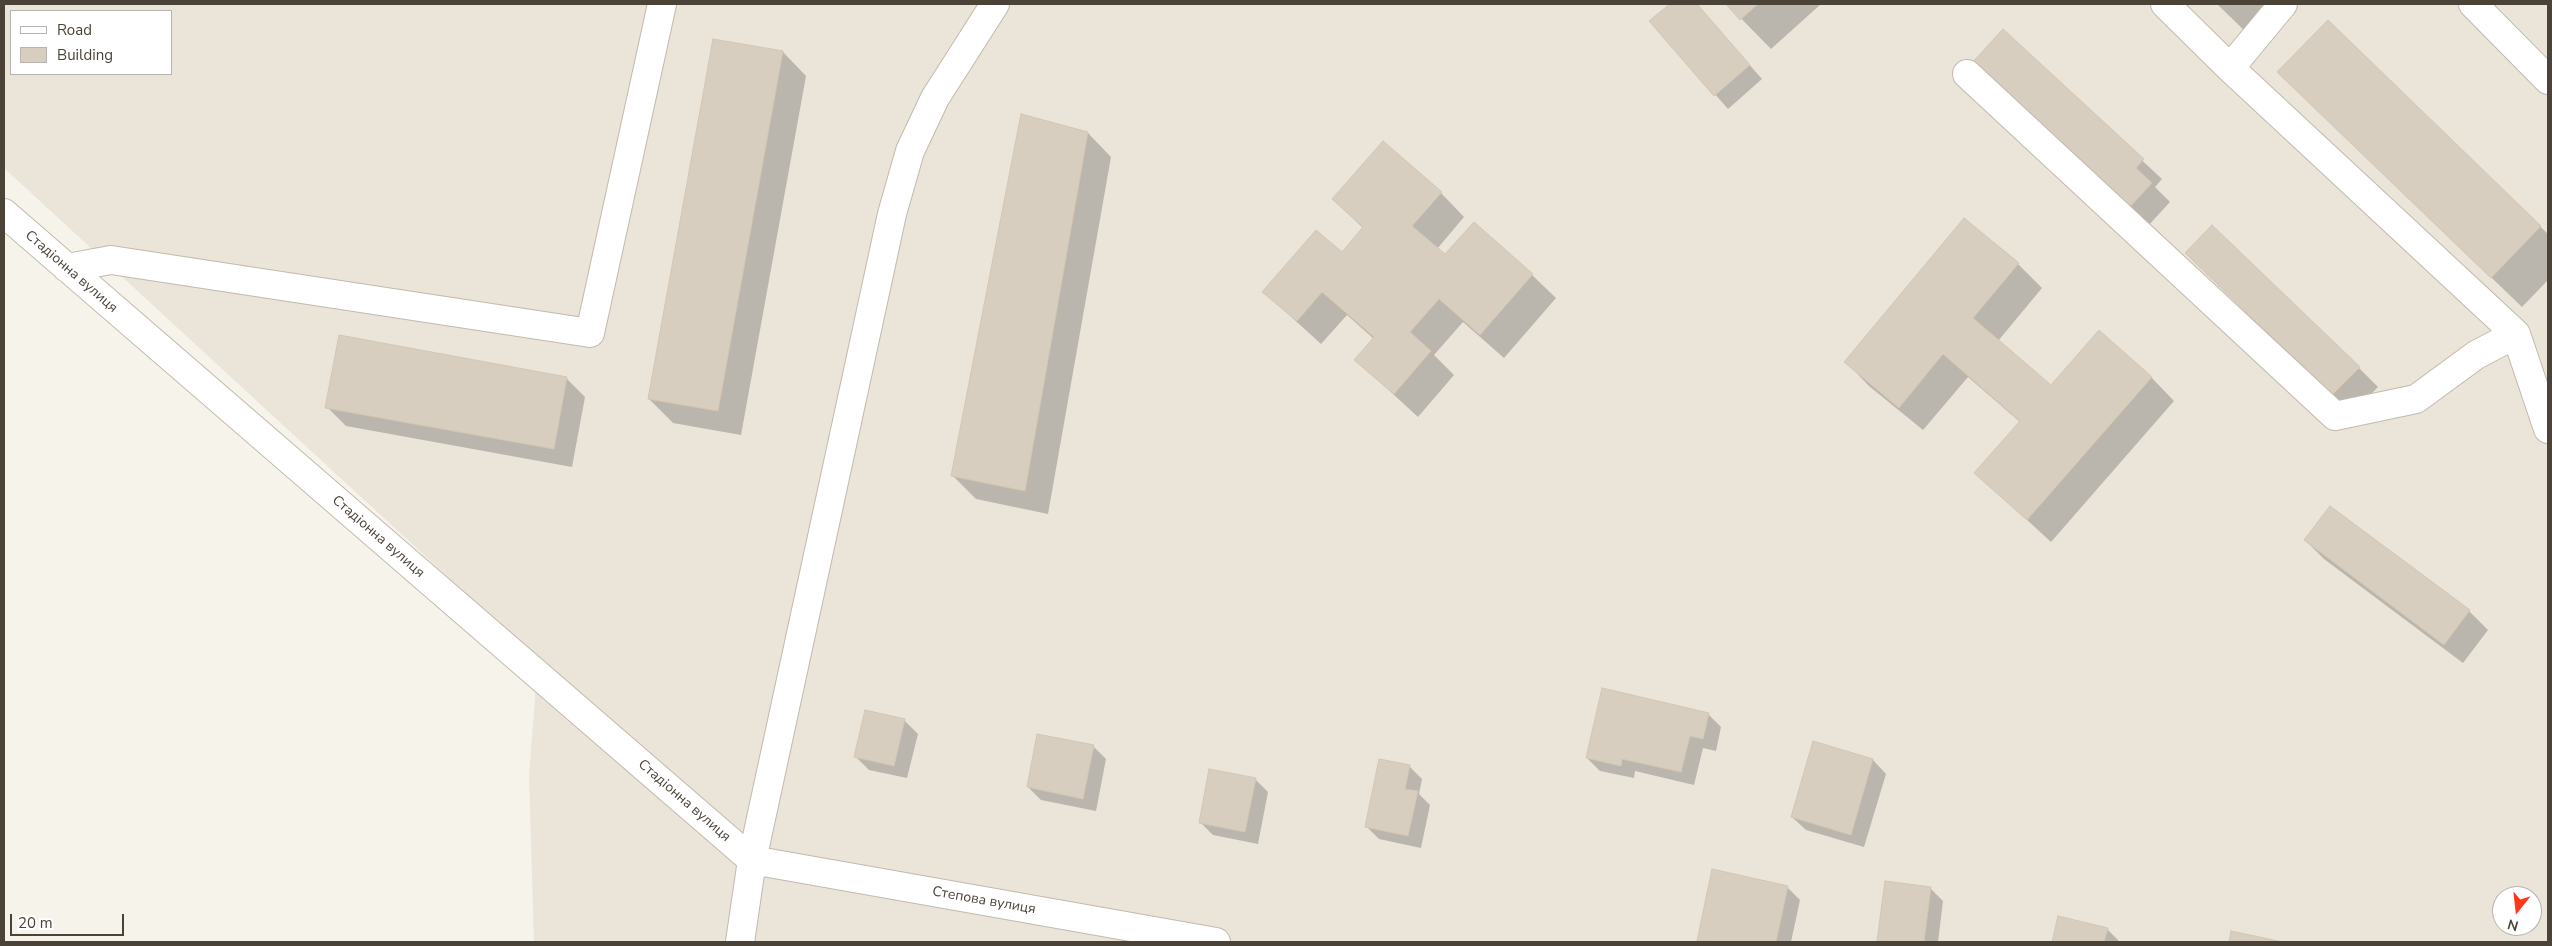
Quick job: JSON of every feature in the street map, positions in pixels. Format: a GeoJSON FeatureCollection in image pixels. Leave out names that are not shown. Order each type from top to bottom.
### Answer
{"type":"FeatureCollection","features":[{"type":"Feature","properties":{"kind":"street"},"geometry":{"type":"LineString","coordinates":[[67,268],[111,260],[590,333],[662,4]]}},
{"type":"Feature","properties":{"kind":"street"},"geometry":{"type":"LineString","coordinates":[[740,942],[752,860],[897,196],[910,150],[935,98],[995,4]]}},
{"type":"Feature","properties":{"kind":"street"},"geometry":{"type":"LineString","coordinates":[[2165,4],[2230,68],[2516,334],[2548,429]]}},
{"type":"Feature","properties":{"kind":"street"},"geometry":{"type":"LineString","coordinates":[[2230,68],[2283,4]]}},
{"type":"Feature","properties":{"kind":"street"},"geometry":{"type":"LineString","coordinates":[[2473,4],[2548,80]]}},
{"type":"Feature","properties":{"kind":"street"},"geometry":{"type":"LineString","coordinates":[[1967,74],[2335,416],[2416,399],[2476,354],[2516,334]]}},
{"type":"Feature","properties":{"kind":"street","name":"Стадіонна вулиця"},"geometry":{"type":"LineString","coordinates":[[4,213],[752,860]]}},
{"type":"Feature","properties":{"kind":"street","name":"Степова вулиця"},"geometry":{"type":"LineString","coordinates":[[752,860],[1216,942]]}},
{"type":"Feature","properties":{"kind":"shaded area"},"geometry":{"type":"Polygon","coordinates":[[[4,4],[2548,4],[2548,942],[534,942],[529,775],[538,660],[4,168],[4,4]]]}},
{"type":"Feature","properties":{"kind":"building"},"geometry":{"type":"Polygon","coordinates":[[[1670,4],[1697,4],[1750,65],[1714,96],[1649,21],[1670,4]]]}},
{"type":"Feature","properties":{"kind":"building"},"geometry":{"type":"Polygon","coordinates":[[[1726,4],[1758,4],[1740,20],[1726,4]]]}},
{"type":"Feature","properties":{"kind":"building"},"geometry":{"type":"Polygon","coordinates":[[[2328,20],[2541,226],[2491,278],[2277,72],[2328,20]]]}},
{"type":"Feature","properties":{"kind":"building"},"geometry":{"type":"Polygon","coordinates":[[[2003,29],[2144,159],[2136,168],[2152,183],[2128,209],[1971,64],[2003,29]]]}},
{"type":"Feature","properties":{"kind":"building"},"geometry":{"type":"Polygon","coordinates":[[[713,39],[783,51],[718,411],[648,399],[713,39]]]}},
{"type":"Feature","properties":{"kind":"building"},"geometry":{"type":"Polygon","coordinates":[[[1021,114],[1088,132],[1025,491],[951,476],[1021,114]]]}},
{"type":"Feature","properties":{"kind":"building"},"geometry":{"type":"Polygon","coordinates":[[[1383,141],[1442,192],[1412,226],[1445,254],[1474,222],[1533,274],[1480,335],[1439,299],[1410,332],[1431,351],[1394,394],[1354,360],[1374,337],[1322,292],[1297,321],[1262,292],[1316,230],[1342,252],[1363,227],[1332,199],[1383,141]]]}},
{"type":"Feature","properties":{"kind":"building"},"geometry":{"type":"Polygon","coordinates":[[[1964,218],[2019,263],[1973,318],[2051,385],[2099,330],[2152,377],[2027,520],[1974,473],[2020,421],[1943,354],[1899,408],[1844,362],[1964,218]]]}},
{"type":"Feature","properties":{"kind":"building"},"geometry":{"type":"Polygon","coordinates":[[[2212,225],[2360,367],[2332,395],[2185,253],[2212,225]]]}},
{"type":"Feature","properties":{"kind":"building"},"geometry":{"type":"Polygon","coordinates":[[[339,335],[567,377],[554,449],[325,408],[339,335]]]}},
{"type":"Feature","properties":{"kind":"building"},"geometry":{"type":"Polygon","coordinates":[[[2330,506],[2470,610],[2444,645],[2304,540],[2330,506]]]}},
{"type":"Feature","properties":{"kind":"building"},"geometry":{"type":"Polygon","coordinates":[[[1602,688],[1709,713],[1703,739],[1690,736],[1681,772],[1622,759],[1621,766],[1586,758],[1602,688]]]}},
{"type":"Feature","properties":{"kind":"building"},"geometry":{"type":"Polygon","coordinates":[[[865,710],[905,719],[894,766],[854,757],[865,710]]]}},
{"type":"Feature","properties":{"kind":"building"},"geometry":{"type":"Polygon","coordinates":[[[1037,734],[1094,745],[1083,799],[1027,787],[1037,734]]]}},
{"type":"Feature","properties":{"kind":"building"},"geometry":{"type":"Polygon","coordinates":[[[1813,741],[1873,759],[1851,835],[1791,817],[1813,741]]]}},
{"type":"Feature","properties":{"kind":"building"},"geometry":{"type":"Polygon","coordinates":[[[1379,759],[1410,765],[1405,789],[1418,791],[1408,836],[1365,827],[1379,759]]]}},
{"type":"Feature","properties":{"kind":"building"},"geometry":{"type":"Polygon","coordinates":[[[1209,769],[1256,778],[1245,832],[1199,823],[1209,769]]]}},
{"type":"Feature","properties":{"kind":"building"},"geometry":{"type":"Polygon","coordinates":[[[1712,869],[1788,886],[1776,942],[1697,941],[1712,869]]]}},
{"type":"Feature","properties":{"kind":"building"},"geometry":{"type":"Polygon","coordinates":[[[1885,881],[1931,887],[1924,942],[1877,941],[1885,881]]]}},
{"type":"Feature","properties":{"kind":"building"},"geometry":{"type":"Polygon","coordinates":[[[2058,916],[2108,928],[2104,942],[2052,942],[2058,916]]]}},
{"type":"Feature","properties":{"kind":"building"},"geometry":{"type":"Polygon","coordinates":[[[2231,931],[2283,942],[2229,942],[2231,931]]]}}]}
